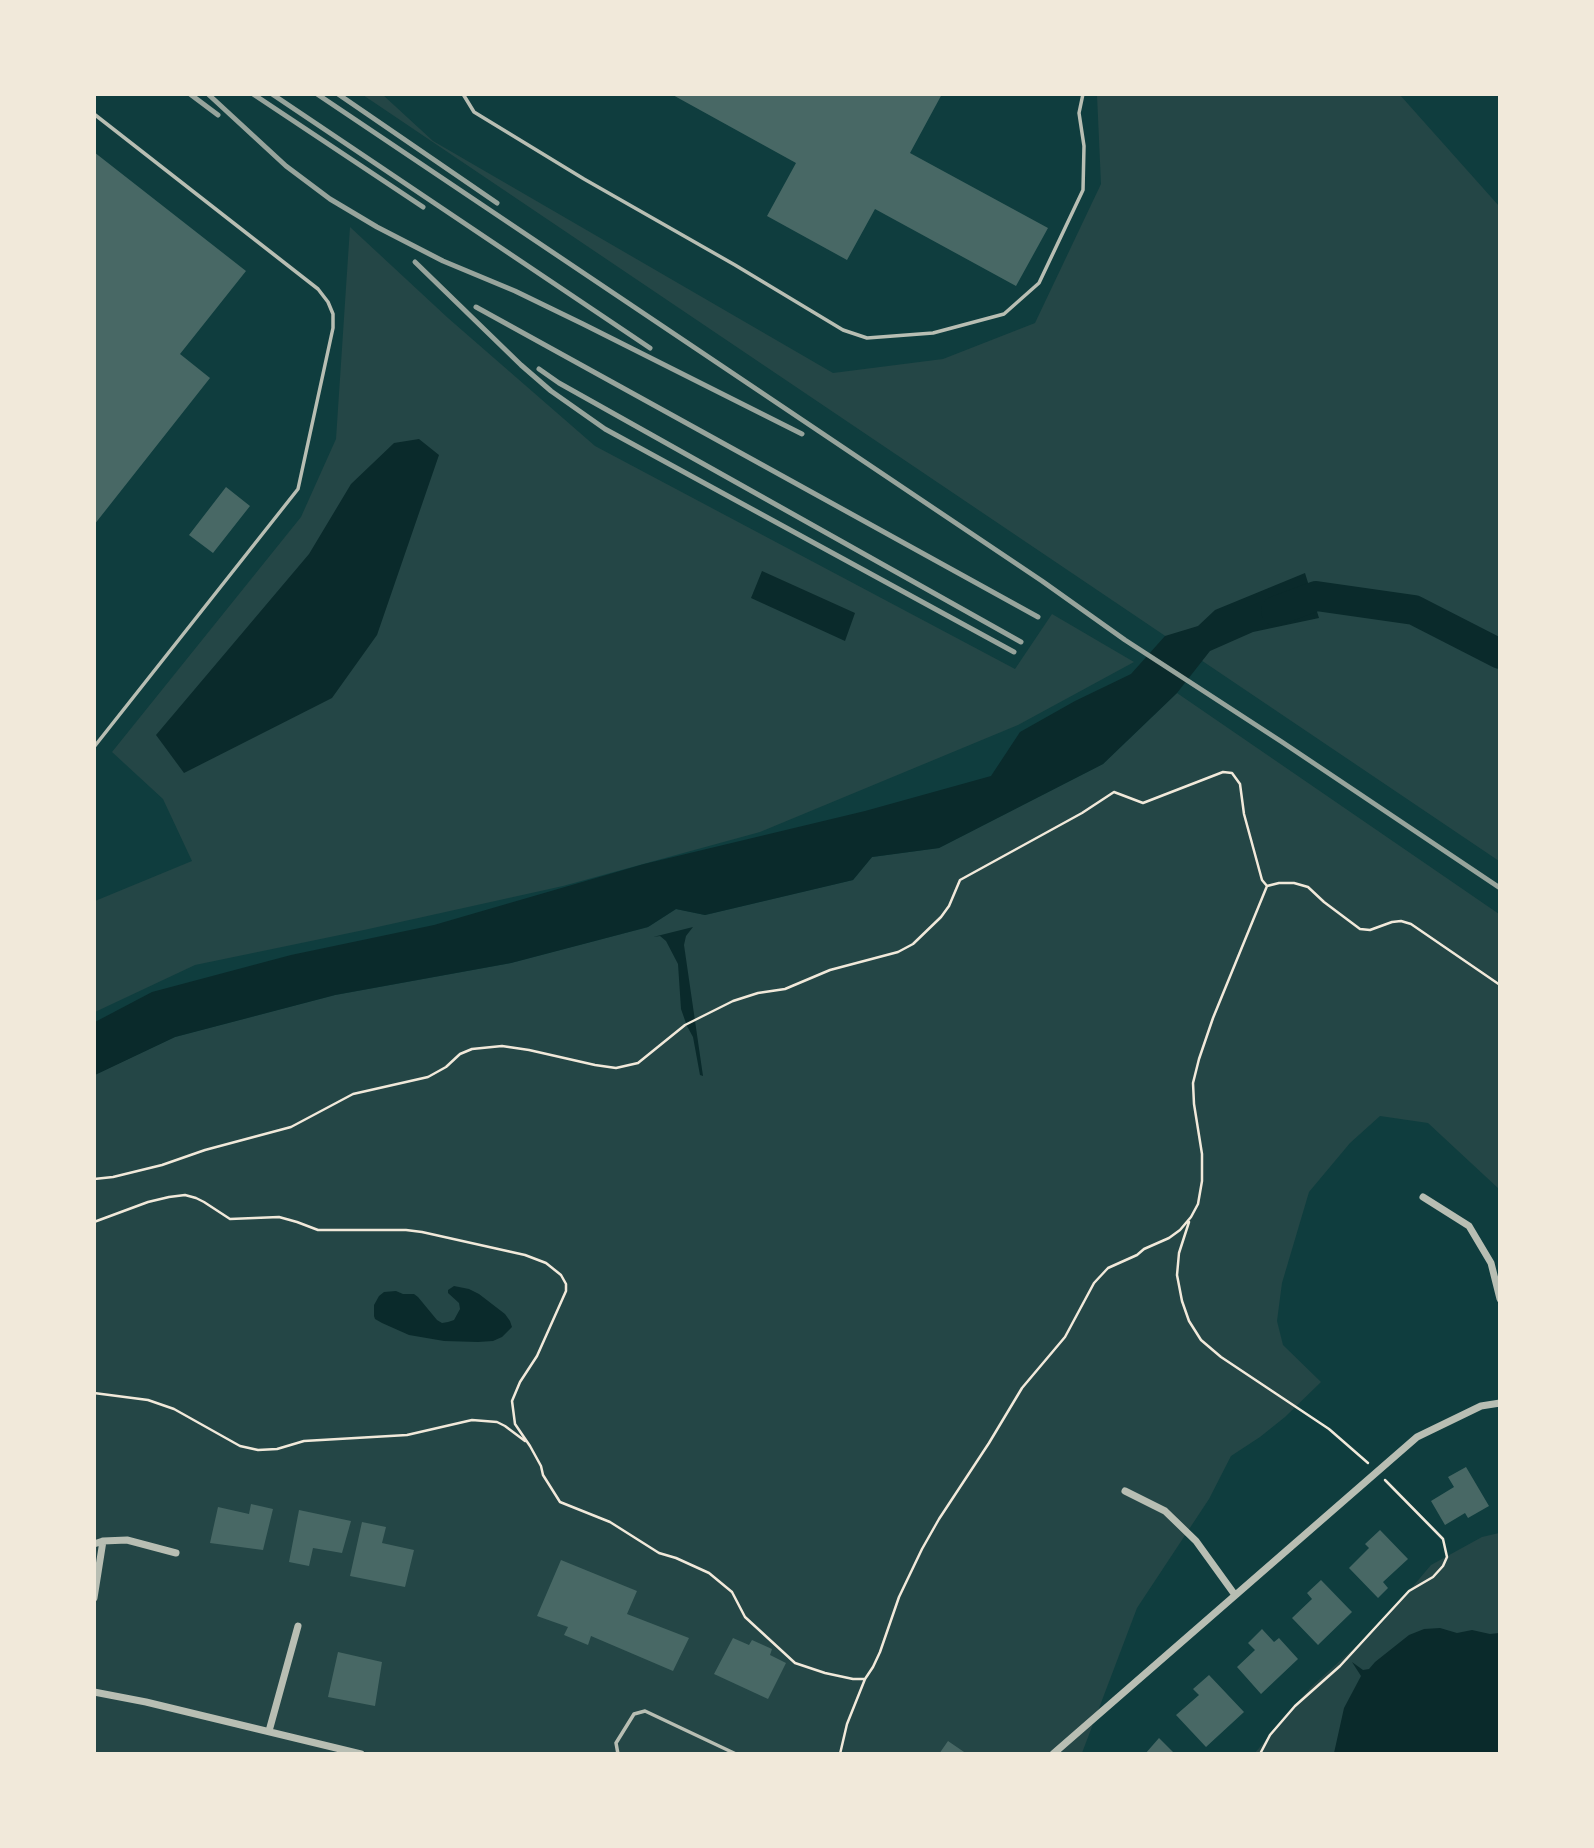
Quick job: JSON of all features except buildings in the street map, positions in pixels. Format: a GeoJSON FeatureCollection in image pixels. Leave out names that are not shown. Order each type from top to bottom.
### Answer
{"type":"FeatureCollection","features":[{"type":"Feature","properties":{"kind":"street"},"geometry":{"type":"LineString","coordinates":[[1423,1197],[1469,1226],[1491,1263],[1500,1299]]}},
{"type":"Feature","properties":{"kind":"street"},"geometry":{"type":"LineString","coordinates":[[1053,1754],[1417,1437],[1481,1406],[1500,1403]]}},
{"type":"Feature","properties":{"kind":"street"},"geometry":{"type":"LineString","coordinates":[[1125,1491],[1165,1511],[1196,1541],[1235,1595]]}},
{"type":"Feature","properties":{"kind":"street"},"geometry":{"type":"LineString","coordinates":[[94,1544],[127,1540],[176,1553]]}},
{"type":"Feature","properties":{"kind":"street"},"geometry":{"type":"LineString","coordinates":[[94,1598],[103,1541]]}},
{"type":"Feature","properties":{"kind":"street"},"geometry":{"type":"LineString","coordinates":[[269,1731],[298,1626]]}},
{"type":"Feature","properties":{"kind":"street"},"geometry":{"type":"LineString","coordinates":[[94,1692],[269,1731],[333,1750],[361,1754]]}},
{"type":"Feature","properties":{"kind":"lane"},"geometry":{"type":"LineString","coordinates":[[463,94],[474,112],[540,152],[843,330],[867,338],[933,332],[1004,314],[1039,283],[1083,190],[1084,146],[1079,113],[1083,94]]}},
{"type":"Feature","properties":{"kind":"lane"},"geometry":{"type":"LineString","coordinates":[[94,114],[318,289],[333,314],[333,328],[298,489],[94,747]]}},
{"type":"Feature","properties":{"kind":"lane"},"geometry":{"type":"LineString","coordinates":[[618,1754],[616,1743],[628,1723],[634,1714],[645,1711],[736,1754]]}},
{"type":"Feature","properties":{"kind":"path"},"geometry":{"type":"LineString","coordinates":[[94,1179],[162,1165],[205,1150],[291,1127],[353,1094],[428,1077],[446,1067],[460,1054],[472,1049],[502,1046],[616,1068],[638,1063],[685,1025],[733,1001],[758,993],[785,989],[830,970],[898,952],[913,944],[941,917],[960,880],[1082,813],[1114,792],[1143,803],[1223,772],[1232,773],[1240,783],[1244,814],[1262,880],[1267,886]]}},
{"type":"Feature","properties":{"kind":"path"},"geometry":{"type":"LineString","coordinates":[[1267,886],[1294,883],[1308,887],[1360,929],[1370,930],[1401,921],[1411,924],[1500,985]]}},
{"type":"Feature","properties":{"kind":"path"},"geometry":{"type":"LineString","coordinates":[[840,1754],[850,1714],[880,1652],[899,1597],[922,1549],[1022,1388],[1065,1337],[1094,1283],[1108,1268],[1169,1238],[1186,1225],[1198,1204],[1202,1181],[1202,1154],[1193,1083],[1213,1018],[1267,886]]}},
{"type":"Feature","properties":{"kind":"path"},"geometry":{"type":"LineString","coordinates":[[94,1222],[148,1202],[185,1195],[204,1202],[230,1219],[279,1217],[318,1230],[422,1232],[525,1255],[546,1263],[561,1275],[566,1291],[537,1356],[520,1382],[512,1401],[515,1424],[530,1446],[560,1503],[610,1522],[659,1553],[709,1573],[732,1592],[745,1617],[795,1663],[825,1673],[865,1679]]}},
{"type":"Feature","properties":{"kind":"path"},"geometry":{"type":"LineString","coordinates":[[1191,1217],[1178,1253],[1177,1275],[1181,1301],[1201,1340],[1221,1357],[1329,1429],[1358,1453],[1443,1539],[1447,1557],[1433,1577],[1409,1591],[1340,1666],[1295,1706],[1270,1735],[1260,1754]]}},
{"type":"Feature","properties":{"kind":"path"},"geometry":{"type":"LineString","coordinates":[[94,1393],[148,1400],[174,1409],[240,1446],[258,1450],[277,1449],[304,1441],[407,1435],[472,1420],[497,1422],[530,1446]]}},
{"type":"Feature","properties":{"kind":"shaded area"},"geometry":{"type":"Polygon","coordinates":[[[363,95],[383,95],[433,141],[833,373],[943,359],[1035,323],[1101,184],[1097,95],[1400,95],[1499,206],[1499,861],[363,95]]]}},
{"type":"Feature","properties":{"kind":"shaded area"},"geometry":{"type":"Polygon","coordinates":[[[350,227],[448,318],[595,446],[1015,669],[1052,614],[1134,662],[1018,725],[760,832],[563,886],[195,965],[95,1012],[95,901],[192,861],[163,799],[112,752],[301,517],[336,439],[350,227]]]}},
{"type":"Feature","properties":{"kind":"shaded area"},"geometry":{"type":"Polygon","coordinates":[[[419,439],[439,455],[377,635],[332,698],[184,773],[156,735],[309,554],[351,484],[394,443],[419,439]]]}},
{"type":"Feature","properties":{"kind":"shaded area"},"geometry":{"type":"Polygon","coordinates":[[[762,571],[855,613],[845,641],[751,598],[762,571]]]}},
{"type":"Feature","properties":{"kind":"shaded area"},"geometry":{"type":"Polygon","coordinates":[[[1305,573],[1319,618],[1253,632],[1210,651],[1177,693],[1103,764],[939,848],[872,857],[853,880],[705,915],[676,909],[648,927],[511,963],[335,995],[175,1037],[95,1075],[95,1022],[152,992],[291,955],[434,925],[644,864],[865,811],[991,776],[1020,732],[1131,674],[1165,636],[1198,626],[1215,610],[1305,573]]]}},
{"type":"Feature","properties":{"kind":"shaded area"},"geometry":{"type":"Polygon","coordinates":[[[1177,693],[1499,914],[1499,1189],[1428,1123],[1380,1116],[1350,1143],[1309,1192],[1282,1283],[1277,1321],[1283,1345],[1321,1382],[1285,1417],[1231,1456],[1209,1499],[1137,1608],[1082,1753],[95,1753],[94,1075],[175,1037],[335,995],[511,963],[648,927],[676,909],[705,915],[853,880],[872,857],[939,848],[1103,764],[1177,693]]]}},
{"type":"Feature","properties":{"kind":"shaded area"},"geometry":{"type":"Polygon","coordinates":[[[693,927],[686,936],[684,945],[703,1076],[700,1075],[693,1037],[681,1009],[678,964],[666,941],[660,936],[653,937],[693,927]]]}},
{"type":"Feature","properties":{"kind":"shaded area"},"geometry":{"type":"Polygon","coordinates":[[[454,1286],[479,1294],[505,1314],[512,1327],[502,1337],[493,1341],[444,1341],[409,1335],[375,1319],[374,1305],[379,1296],[384,1292],[396,1291],[414,1294],[442,1323],[454,1320],[460,1309],[459,1303],[448,1290],[454,1286]]]}},
{"type":"Feature","properties":{"kind":"shaded area"},"geometry":{"type":"Polygon","coordinates":[[[1499,1533],[1499,1753],[1254,1754],[1311,1687],[1381,1624],[1431,1565],[1482,1537],[1499,1533]]]}},
{"type":"Feature","properties":{"kind":"shaded area"},"geometry":{"type":"Polygon","coordinates":[[[1440,1628],[1457,1633],[1472,1630],[1499,1633],[1499,1753],[1334,1753],[1344,1708],[1361,1676],[1352,1662],[1363,1670],[1369,1669],[1409,1635],[1424,1629],[1440,1628]]]}},
{"type":"Feature","properties":{"kind":"waterway"},"geometry":{"type":"LineString","coordinates":[[1276,611],[1316,596],[1414,610],[1500,654]]}},
{"type":"Feature","properties":{"kind":"railway"},"geometry":{"type":"LineString","coordinates":[[190,94],[218,115]]}},
{"type":"Feature","properties":{"kind":"railway"},"geometry":{"type":"LineString","coordinates":[[208,94],[286,166],[330,199],[377,227],[443,261],[515,291],[583,324],[802,434]]}},
{"type":"Feature","properties":{"kind":"railway"},"geometry":{"type":"LineString","coordinates":[[253,94],[423,207]]}},
{"type":"Feature","properties":{"kind":"railway"},"geometry":{"type":"LineString","coordinates":[[272,94],[650,348]]}},
{"type":"Feature","properties":{"kind":"railway"},"geometry":{"type":"LineString","coordinates":[[317,94],[1042,581],[1125,640],[1500,888]]}},
{"type":"Feature","properties":{"kind":"railway"},"geometry":{"type":"LineString","coordinates":[[338,94],[497,203]]}},
{"type":"Feature","properties":{"kind":"railway"},"geometry":{"type":"LineString","coordinates":[[415,262],[521,365],[551,391],[605,429],[1014,652]]}},
{"type":"Feature","properties":{"kind":"railway"},"geometry":{"type":"LineString","coordinates":[[476,307],[1038,617]]}},
{"type":"Feature","properties":{"kind":"railway"},"geometry":{"type":"LineString","coordinates":[[539,369],[559,383],[1021,642]]}}]}
